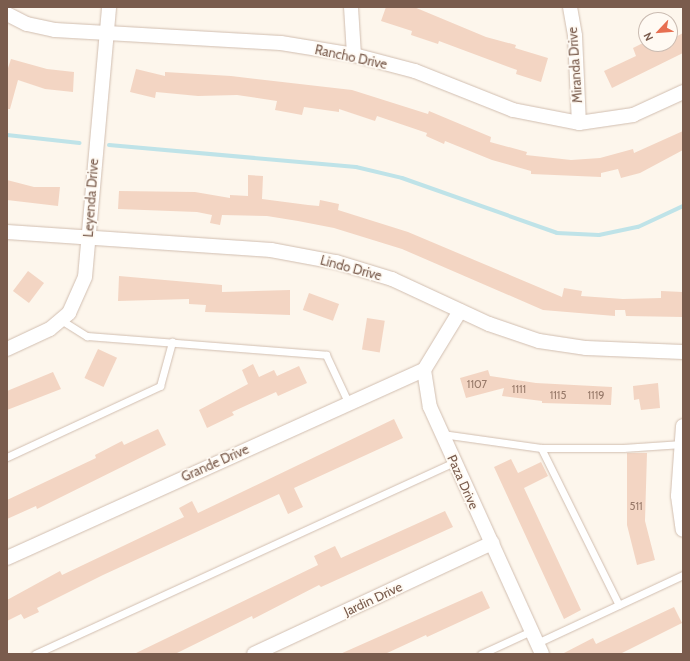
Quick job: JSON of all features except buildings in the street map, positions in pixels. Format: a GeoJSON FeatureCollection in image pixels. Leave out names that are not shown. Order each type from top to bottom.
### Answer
{"type":"FeatureCollection","features":[{"type":"Feature","properties":{"kind":"street","name":"Leyenda Drive"},"geometry":{"type":"LineString","coordinates":[[7,349],[50,330],[61,320],[79,296],[84,277],[109,7]]}},
{"type":"Feature","properties":{"kind":"street"},"geometry":{"type":"LineString","coordinates":[[351,7],[354,55]]}},
{"type":"Feature","properties":{"kind":"street","name":"Miranda Drive"},"geometry":{"type":"LineString","coordinates":[[570,7],[575,36],[579,123]]}},
{"type":"Feature","properties":{"kind":"street","name":"Rancho Drive"},"geometry":{"type":"LineString","coordinates":[[7,14],[27,24],[55,30],[107,35],[281,43],[354,55],[415,71],[512,110],[579,123],[633,115],[683,92]]}},
{"type":"Feature","properties":{"kind":"street","name":"Lindo Drive"},"geometry":{"type":"LineString","coordinates":[[7,232],[87,239],[271,250],[336,262],[392,279],[460,310],[539,341],[586,348],[683,352]]}},
{"type":"Feature","properties":{"kind":"street"},"geometry":{"type":"LineString","coordinates":[[424,370],[460,310]]}},
{"type":"Feature","properties":{"kind":"street","name":"Grande Drive"},"geometry":{"type":"LineString","coordinates":[[7,558],[348,402],[424,370]]}},
{"type":"Feature","properties":{"kind":"street","name":"Paza Drive"},"geometry":{"type":"LineString","coordinates":[[424,370],[430,407],[537,643]]}},
{"type":"Feature","properties":{"kind":"street"},"geometry":{"type":"LineString","coordinates":[[683,426],[678,496],[683,530]]}},
{"type":"Feature","properties":{"kind":"street","name":"Jardin Drive"},"geometry":{"type":"LineString","coordinates":[[254,654],[492,543]]}},
{"type":"Feature","properties":{"kind":"lane"},"geometry":{"type":"LineString","coordinates":[[61,320],[87,336],[326,355],[348,402]]}},
{"type":"Feature","properties":{"kind":"lane"},"geometry":{"type":"LineString","coordinates":[[7,457],[160,386],[172,342]]}},
{"type":"Feature","properties":{"kind":"lane"},"geometry":{"type":"LineString","coordinates":[[442,434],[541,448],[623,448],[682,444]]}},
{"type":"Feature","properties":{"kind":"lane"},"geometry":{"type":"LineString","coordinates":[[541,448],[619,605]]}},
{"type":"Feature","properties":{"kind":"lane"},"geometry":{"type":"LineString","coordinates":[[35,654],[454,462]]}},
{"type":"Feature","properties":{"kind":"lane"},"geometry":{"type":"LineString","coordinates":[[481,654],[537,643],[683,575]]}},
{"type":"Feature","properties":{"kind":"waterway"},"geometry":{"type":"LineString","coordinates":[[7,135],[80,143]]}},
{"type":"Feature","properties":{"kind":"waterway"},"geometry":{"type":"LineString","coordinates":[[109,145],[356,167],[402,178],[557,233],[599,235],[638,227],[683,206]]}}]}
